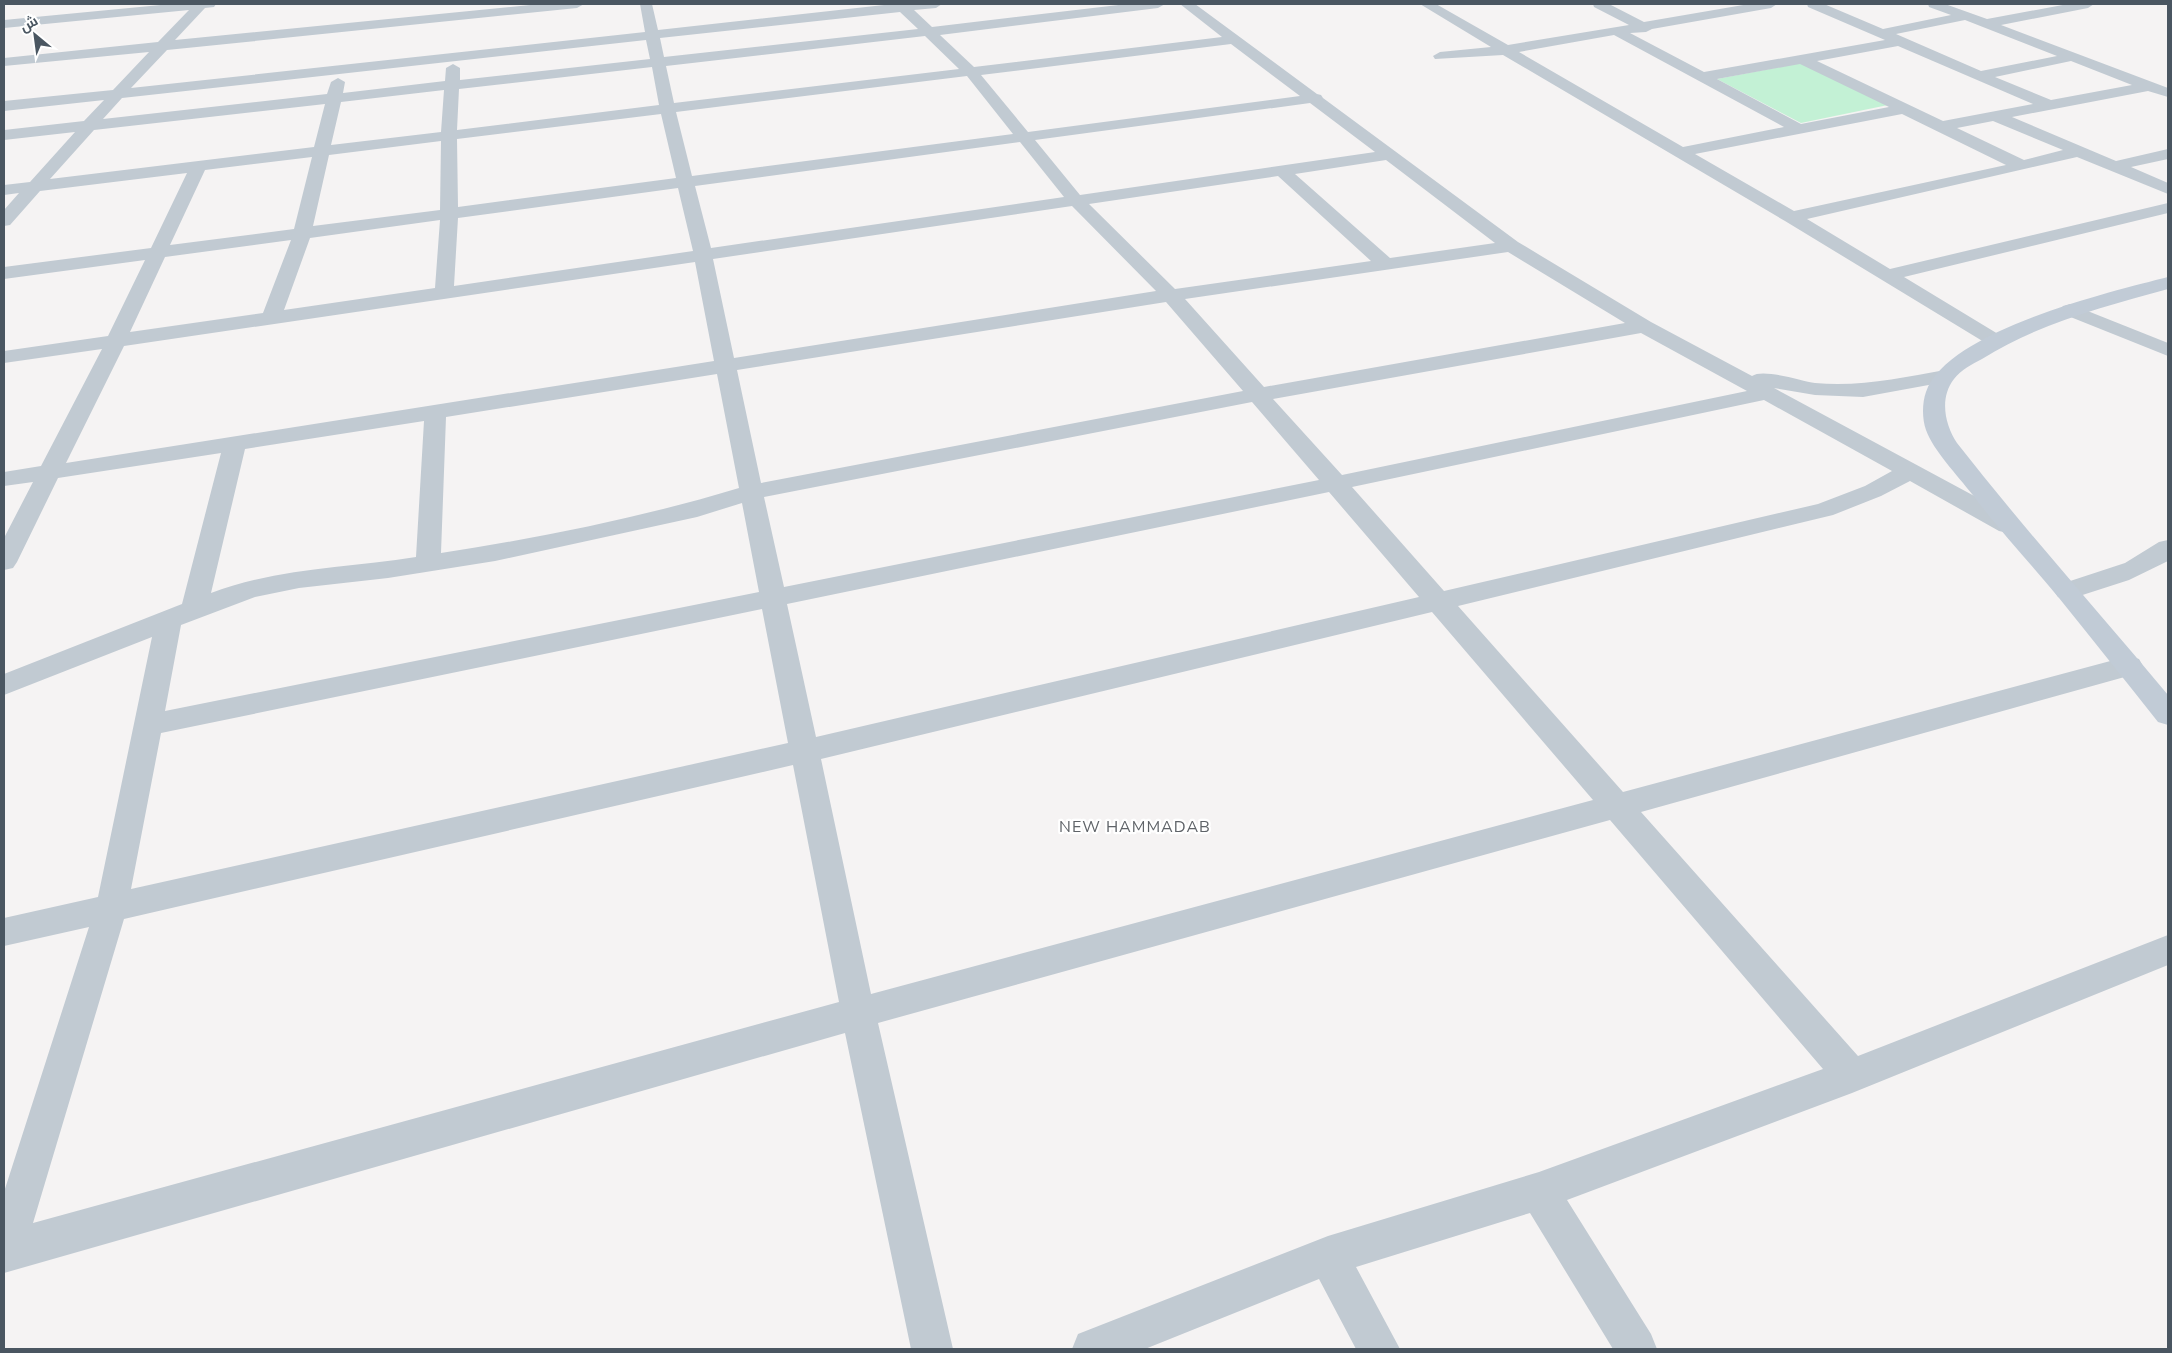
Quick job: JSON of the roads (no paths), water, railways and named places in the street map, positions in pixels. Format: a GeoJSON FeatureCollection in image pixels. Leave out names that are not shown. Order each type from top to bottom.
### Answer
{"type":"FeatureCollection","features":[{"type":"Feature","properties":{"kind":"street"},"geometry":{"type":"LineString","coordinates":[[10,77],[90,4]]}},
{"type":"Feature","properties":{"kind":"street"},"geometry":{"type":"LineString","coordinates":[[4,24],[204,4]]}},
{"type":"Feature","properties":{"kind":"street"},"geometry":{"type":"LineString","coordinates":[[4,222],[159,47],[204,4]]}},
{"type":"Feature","properties":{"kind":"street"},"geometry":{"type":"LineString","coordinates":[[4,62],[159,47],[358,19],[453,10],[576,4]]}},
{"type":"Feature","properties":{"kind":"street"},"geometry":{"type":"LineString","coordinates":[[646,4],[660,62],[668,111],[703,255],[858,1013],[932,1349]]}},
{"type":"Feature","properties":{"kind":"street"},"geometry":{"type":"LineString","coordinates":[[777,4],[794,46]]}},
{"type":"Feature","properties":{"kind":"street"},"geometry":{"type":"LineString","coordinates":[[4,106],[343,67],[454,45],[653,33],[901,6],[936,4]]}},
{"type":"Feature","properties":{"kind":"street"},"geometry":{"type":"LineString","coordinates":[[1031,4],[1046,17]]}},
{"type":"Feature","properties":{"kind":"street"},"geometry":{"type":"LineString","coordinates":[[4,135],[928,32],[1158,4]]}},
{"type":"Feature","properties":{"kind":"street"},"geometry":{"type":"LineString","coordinates":[[1187,4],[1316,98],[1388,155],[1511,246],[1644,326],[1735,374],[2008,525]]}},
{"type":"Feature","properties":{"kind":"street"},"geometry":{"type":"LineString","coordinates":[[1429,4],[1790,216],[1996,341]]}},
{"type":"Feature","properties":{"kind":"street"},"geometry":{"type":"LineString","coordinates":[[1600,4],[1646,28]]}},
{"type":"Feature","properties":{"kind":"street"},"geometry":{"type":"LineString","coordinates":[[1440,56],[1506,50],[1646,28],[1771,4]]}},
{"type":"Feature","properties":{"kind":"street"},"geometry":{"type":"LineString","coordinates":[[1813,4],[2049,105]]}},
{"type":"Feature","properties":{"kind":"street"},"geometry":{"type":"LineString","coordinates":[[1934,4],[2168,93]]}},
{"type":"Feature","properties":{"kind":"street"},"geometry":{"type":"LineString","coordinates":[[1984,24],[2088,4]]}},
{"type":"Feature","properties":{"kind":"street"},"geometry":{"type":"LineString","coordinates":[[901,6],[971,72],[1075,200],[1171,295],[1437,602],[1618,805],[1852,1076]]}},
{"type":"Feature","properties":{"kind":"street"},"geometry":{"type":"LineString","coordinates":[[444,294],[449,215],[448,136],[454,45],[453,10]]}},
{"type":"Feature","properties":{"kind":"street"},"geometry":{"type":"LineString","coordinates":[[1882,33],[1966,16]]}},
{"type":"Feature","properties":{"kind":"street"},"geometry":{"type":"LineString","coordinates":[[272,318],[302,234],[334,99],[358,19]]}},
{"type":"Feature","properties":{"kind":"street"},"geometry":{"type":"LineString","coordinates":[[1618,32],[1799,129]]}},
{"type":"Feature","properties":{"kind":"street"},"geometry":{"type":"LineString","coordinates":[[4,190],[668,111],[1236,39]]}},
{"type":"Feature","properties":{"kind":"street"},"geometry":{"type":"LineString","coordinates":[[1702,77],[1901,41]]}},
{"type":"Feature","properties":{"kind":"street"},"geometry":{"type":"LineString","coordinates":[[1982,75],[2071,57]]}},
{"type":"Feature","properties":{"kind":"street"},"geometry":{"type":"LineString","coordinates":[[1802,59],[2022,166]]}},
{"type":"Feature","properties":{"kind":"street"},"geometry":{"type":"LineString","coordinates":[[1938,126],[2150,86]]}},
{"type":"Feature","properties":{"kind":"street"},"geometry":{"type":"LineString","coordinates":[[4,273],[1316,98]]}},
{"type":"Feature","properties":{"kind":"street"},"geometry":{"type":"LineString","coordinates":[[1681,152],[1903,109]]}},
{"type":"Feature","properties":{"kind":"street"},"geometry":{"type":"LineString","coordinates":[[1993,115],[2168,189]]}},
{"type":"Feature","properties":{"kind":"street"},"geometry":{"type":"LineString","coordinates":[[1790,216],[2022,166],[2080,151]]}},
{"type":"Feature","properties":{"kind":"street"},"geometry":{"type":"LineString","coordinates":[[2116,166],[2168,154]]}},
{"type":"Feature","properties":{"kind":"street"},"geometry":{"type":"LineString","coordinates":[[4,357],[1388,155]]}},
{"type":"Feature","properties":{"kind":"street"},"geometry":{"type":"LineString","coordinates":[[4,562],[116,341],[198,167]]}},
{"type":"Feature","properties":{"kind":"street"},"geometry":{"type":"LineString","coordinates":[[1281,170],[1386,264]]}},
{"type":"Feature","properties":{"kind":"street"},"geometry":{"type":"LineString","coordinates":[[1888,276],[2168,208]]}},
{"type":"Feature","properties":{"kind":"street"},"geometry":{"type":"LineString","coordinates":[[4,479],[1171,295],[1511,246]]}},
{"type":"Feature","properties":{"kind":"street"},"geometry":{"type":"LineString","coordinates":[[2168,283],[2070,310],[1996,341],[1957,365],[1945,376],[1936,393],[1934,415],[1937,430],[2008,525],[2067,591],[2168,714]]}},
{"type":"Feature","properties":{"kind":"street"},"geometry":{"type":"LineString","coordinates":[[2070,310],[2168,350]]}},
{"type":"Feature","properties":{"kind":"street"},"geometry":{"type":"LineString","coordinates":[[4,685],[229,596],[280,583],[428,564],[495,553],[697,509],[751,492],[1257,395],[1644,326]]}},
{"type":"Feature","properties":{"kind":"street"},"geometry":{"type":"LineString","coordinates":[[1735,374],[1787,385],[1846,391],[1872,390],[1945,376]]}},
{"type":"Feature","properties":{"kind":"street"},"geometry":{"type":"LineString","coordinates":[[148,724],[1334,484],[1769,393]]}},
{"type":"Feature","properties":{"kind":"street"},"geometry":{"type":"LineString","coordinates":[[428,564],[435,412]]}},
{"type":"Feature","properties":{"kind":"street"},"geometry":{"type":"LineString","coordinates":[[4,1252],[112,906],[148,724],[235,444]]}},
{"type":"Feature","properties":{"kind":"street"},"geometry":{"type":"LineString","coordinates":[[4,932],[112,906],[805,751],[1825,510],[1873,491],[1912,471]]}},
{"type":"Feature","properties":{"kind":"street"},"geometry":{"type":"LineString","coordinates":[[2067,591],[2120,573],[2160,555],[2168,548]]}},
{"type":"Feature","properties":{"kind":"street"},"geometry":{"type":"LineString","coordinates":[[4,1252],[858,1013],[2129,666]]}},
{"type":"Feature","properties":{"kind":"street"},"geometry":{"type":"LineString","coordinates":[[1093,1349],[1328,1256],[1539,1191],[1852,1076],[2168,950]]}},
{"type":"Feature","properties":{"kind":"street"},"geometry":{"type":"LineString","coordinates":[[1539,1191],[1636,1349]]}},
{"type":"Feature","properties":{"kind":"street"},"geometry":{"type":"LineString","coordinates":[[1328,1256],[1379,1349]]}},
{"type":"Feature","properties":{"kind":"district","name":"NEW HAMMADAB"},"geometry":{"type":"Point","coordinates":[1135,826]}}]}
